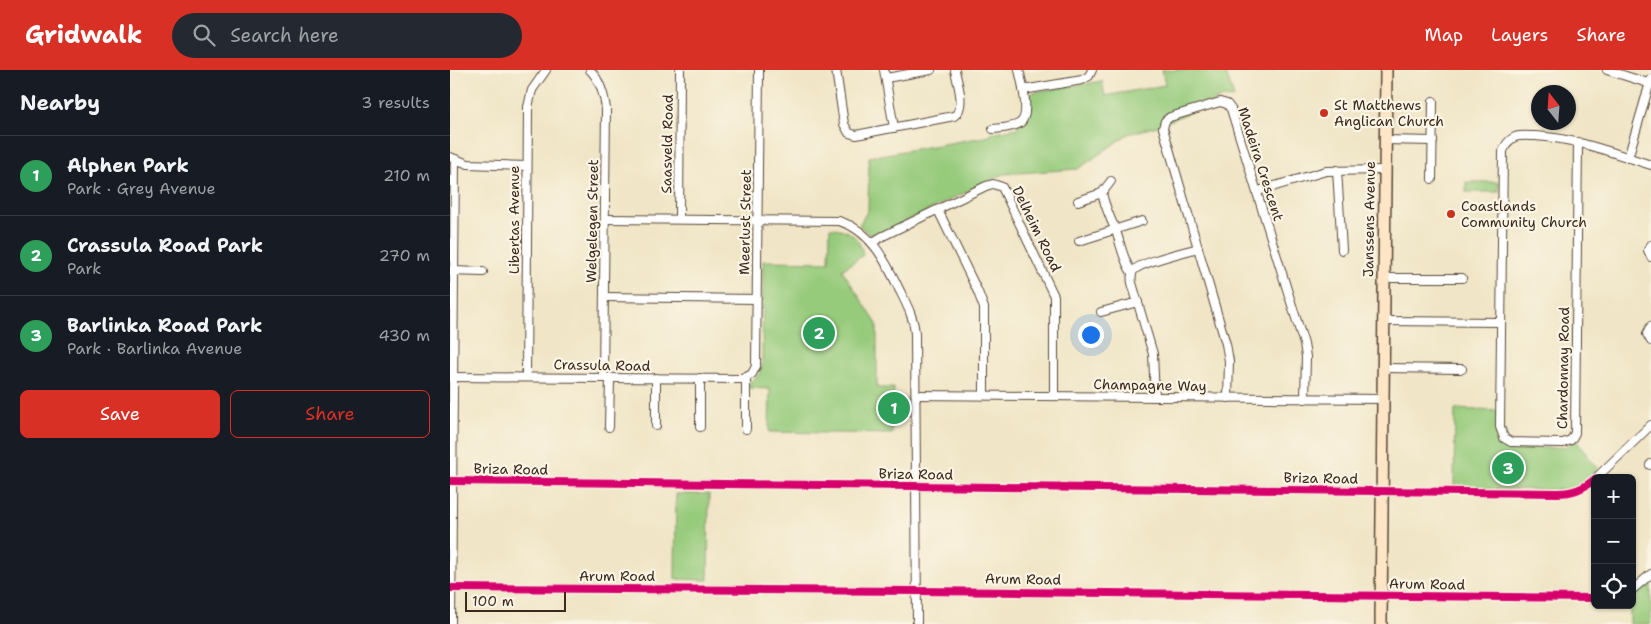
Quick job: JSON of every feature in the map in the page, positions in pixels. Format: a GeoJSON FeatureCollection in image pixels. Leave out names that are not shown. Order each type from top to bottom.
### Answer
{"type":"FeatureCollection","features":[{"type":"Feature","properties":{"kind":"street","name":"Libertas Avenue"},"geometry":{"type":"LineString","coordinates":[[526,376],[529,99],[537,80],[546,70]]}},
{"type":"Feature","properties":{"kind":"street","name":"Welgelegen Street"},"geometry":{"type":"LineString","coordinates":[[590,70],[598,80],[605,100],[604,297],[609,427]]}},
{"type":"Feature","properties":{"kind":"street","name":"Saasveld Road"},"geometry":{"type":"LineString","coordinates":[[679,219],[680,70]]}},
{"type":"Feature","properties":{"kind":"street","name":"Meerlust Street"},"geometry":{"type":"LineString","coordinates":[[746,429],[749,376],[756,366],[759,70]]}},
{"type":"Feature","properties":{"kind":"street"},"geometry":{"type":"LineString","coordinates":[[836,70],[844,124],[849,132],[859,134],[948,119],[958,114],[960,104],[955,70]]}},
{"type":"Feature","properties":{"kind":"street"},"geometry":{"type":"LineString","coordinates":[[894,128],[885,74],[931,70]]}},
{"type":"Feature","properties":{"kind":"street"},"geometry":{"type":"LineString","coordinates":[[993,130],[1018,124],[1024,118],[1026,109],[1019,70]]}},
{"type":"Feature","properties":{"kind":"street"},"geometry":{"type":"LineString","coordinates":[[1023,90],[1082,80],[1089,76],[1092,70]]}},
{"type":"Feature","properties":{"kind":"street","name":"Janssens Avenue"},"geometry":{"type":"LineString","coordinates":[[1381,624],[1386,70]]}},
{"type":"Feature","properties":{"kind":"street"},"geometry":{"type":"LineString","coordinates":[[1607,70],[1651,82],[1628,158]]}},
{"type":"Feature","properties":{"kind":"street"},"geometry":{"type":"LineString","coordinates":[[1432,179],[1433,101]]}},
{"type":"Feature","properties":{"kind":"street","name":"Madeira Crescent"},"geometry":{"type":"LineString","coordinates":[[1228,398],[1228,352],[1164,131],[1164,124],[1172,116],[1217,102],[1223,102],[1228,105],[1232,112],[1305,348],[1305,399]]}},
{"type":"Feature","properties":{"kind":"street"},"geometry":{"type":"LineString","coordinates":[[1384,320],[1501,322],[1503,151],[1508,142],[1519,136],[1552,137],[1578,142],[1651,165]]}},
{"type":"Feature","properties":{"kind":"street"},"geometry":{"type":"LineString","coordinates":[[1385,140],[1432,140]]}},
{"type":"Feature","properties":{"kind":"street","name":"Chardonnay Road"},"geometry":{"type":"LineString","coordinates":[[1501,322],[1500,427],[1502,435],[1514,443],[1568,442],[1573,438],[1576,430],[1578,142]]}},
{"type":"Feature","properties":{"kind":"street"},"geometry":{"type":"LineString","coordinates":[[451,624],[452,159],[479,165],[527,166]]}},
{"type":"Feature","properties":{"kind":"street"},"geometry":{"type":"LineString","coordinates":[[1337,170],[1342,250]]}},
{"type":"Feature","properties":{"kind":"street"},"geometry":{"type":"LineString","coordinates":[[1258,191],[1316,172],[1385,170]]}},
{"type":"Feature","properties":{"kind":"street"},"geometry":{"type":"LineString","coordinates":[[1078,201],[1102,193],[1111,182]]}},
{"type":"Feature","properties":{"kind":"street","name":"Delheim Road"},"geometry":{"type":"LineString","coordinates":[[872,244],[881,237],[993,184],[1002,187],[1054,296],[1054,396]]}},
{"type":"Feature","properties":{"kind":"street"},"geometry":{"type":"LineString","coordinates":[[1102,193],[1108,216],[1115,230],[1124,259],[1131,271],[1132,283],[1153,354],[1154,397]]}},
{"type":"Feature","properties":{"kind":"street"},"geometry":{"type":"LineString","coordinates":[[938,210],[984,308],[984,395]]}},
{"type":"Feature","properties":{"kind":"street"},"geometry":{"type":"LineString","coordinates":[[605,219],[839,221],[852,226],[872,244],[886,261],[913,322],[915,334],[917,624]]}},
{"type":"Feature","properties":{"kind":"street"},"geometry":{"type":"LineString","coordinates":[[1079,241],[1142,221]]}},
{"type":"Feature","properties":{"kind":"street"},"geometry":{"type":"LineString","coordinates":[[1651,245],[1648,250],[1651,257]]}},
{"type":"Feature","properties":{"kind":"street"},"geometry":{"type":"LineString","coordinates":[[1131,271],[1138,267],[1198,248]]}},
{"type":"Feature","properties":{"kind":"street"},"geometry":{"type":"LineString","coordinates":[[452,271],[484,272]]}},
{"type":"Feature","properties":{"kind":"street"},"geometry":{"type":"LineString","coordinates":[[1384,278],[1462,278]]}},
{"type":"Feature","properties":{"kind":"street"},"geometry":{"type":"LineString","coordinates":[[604,297],[756,299]]}},
{"type":"Feature","properties":{"kind":"street"},"geometry":{"type":"LineString","coordinates":[[1101,312],[1138,302]]}},
{"type":"Feature","properties":{"kind":"street"},"geometry":{"type":"LineString","coordinates":[[1651,326],[1647,334],[1651,340]]}},
{"type":"Feature","properties":{"kind":"street"},"geometry":{"type":"LineString","coordinates":[[1383,368],[1462,369]]}},
{"type":"Feature","properties":{"kind":"street","name":"Crassula Road"},"geometry":{"type":"LineString","coordinates":[[451,377],[700,378],[749,376]]}},
{"type":"Feature","properties":{"kind":"street"},"geometry":{"type":"LineString","coordinates":[[656,378],[656,426]]}},
{"type":"Feature","properties":{"kind":"street"},"geometry":{"type":"LineString","coordinates":[[700,378],[700,428]]}},
{"type":"Feature","properties":{"kind":"street","name":"Champagne Way"},"geometry":{"type":"LineString","coordinates":[[916,395],[1383,399]]}},
{"type":"Feature","properties":{"kind":"street","name":"Briza Road"},"geometry":{"type":"LineString","coordinates":[[1602,474],[1650,429]]}},
{"type":"Feature","properties":{"kind":"street","name":"Briza Road"},"geometry":{"type":"LineString","coordinates":[[451,481],[1567,493],[1582,489],[1591,483]]}},
{"type":"Feature","properties":{"kind":"street"},"geometry":{"type":"LineString","coordinates":[[1636,587],[1651,574]]}},
{"type":"Feature","properties":{"kind":"street","name":"Arum Road"},"geometry":{"type":"LineString","coordinates":[[451,588],[1591,598]]}},
{"type":"Feature","properties":{"kind":"green space"},"geometry":{"type":"Polygon","coordinates":[[[1162,70],[1225,70],[1234,97],[1219,99],[1161,125],[1128,134],[1078,169],[1003,174],[882,233],[870,235],[859,225],[868,210],[869,157],[990,136],[990,133],[1017,128],[1029,96],[1034,92],[1102,81],[1105,96],[1165,85],[1162,70]]]}},
{"type":"Feature","properties":{"kind":"green space"},"geometry":{"type":"Polygon","coordinates":[[[1466,182],[1499,182],[1499,192],[1466,192],[1466,182]]]}},
{"type":"Feature","properties":{"kind":"green space"},"geometry":{"type":"Polygon","coordinates":[[[830,228],[836,228],[852,235],[859,243],[863,255],[842,270],[877,324],[877,388],[894,388],[893,399],[912,400],[912,417],[892,417],[892,434],[769,432],[770,389],[749,388],[750,382],[757,377],[762,368],[763,261],[829,262],[830,228]]]}},
{"type":"Feature","properties":{"kind":"green space"},"geometry":{"type":"Polygon","coordinates":[[[1455,409],[1498,411],[1500,439],[1515,446],[1553,448],[1567,446],[1575,439],[1599,471],[1596,474],[1591,474],[1591,479],[1587,483],[1568,490],[1454,488],[1455,409]]]}},
{"type":"Feature","properties":{"kind":"green space"},"geometry":{"type":"Polygon","coordinates":[[[676,494],[709,494],[708,580],[675,579],[676,494]]]}},
{"type":"Feature","properties":{"kind":"green space"},"geometry":{"type":"Polygon","coordinates":[[[1651,579],[1651,624],[1630,624],[1630,609],[1636,609],[1636,592],[1651,579]]]}},
{"type":"Feature","properties":{"kind":"cycle path"},"geometry":{"type":"LineString","coordinates":[[450,481],[1557,493],[1578,490],[1591,482]]}},
{"type":"Feature","properties":{"kind":"cycle path"},"geometry":{"type":"LineString","coordinates":[[450,588],[1591,598]]}},
{"type":"Feature","properties":{"kind":"place","name":"St Matthews Anglican Church"},"geometry":{"type":"Point","coordinates":[1324,113]}},
{"type":"Feature","properties":{"kind":"place","name":"Coastlands Community Church"},"geometry":{"type":"Point","coordinates":[1451,214]}},
{"type":"Feature","properties":{"kind":"place","name":"Crassula Road Park"},"geometry":{"type":"Point","coordinates":[819,333]}},
{"type":"Feature","properties":{"kind":"place","name":"Alphen Park"},"geometry":{"type":"Point","coordinates":[894,408]}},
{"type":"Feature","properties":{"kind":"place","name":"Barlinka Road Park"},"geometry":{"type":"Point","coordinates":[1508,468]}}]}
